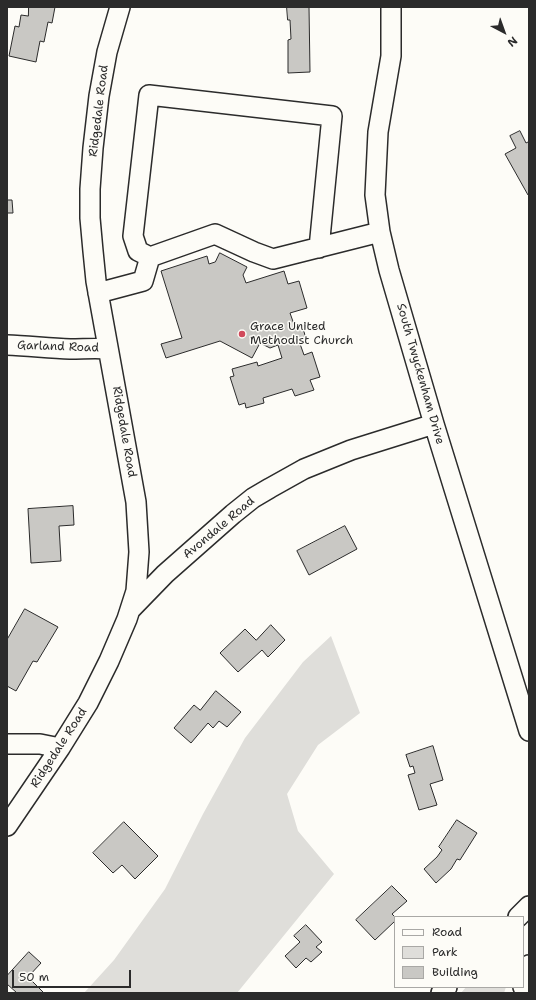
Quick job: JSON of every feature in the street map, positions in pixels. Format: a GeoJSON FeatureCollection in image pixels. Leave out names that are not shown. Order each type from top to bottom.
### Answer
{"type":"FeatureCollection","features":[{"type":"Feature","properties":{"kind":"street","name":"Ridgedale Road"},"geometry":{"type":"LineString","coordinates":[[7,826],[60,748],[88,702],[110,661],[127,619],[136,590],[139,552],[136,502],[98,293],[92,251],[90,218],[90,189],[93,148],[99,96],[107,52],[120,7]]}},
{"type":"Feature","properties":{"kind":"street","name":"South Twyckenham Drive"},"geometry":{"type":"LineString","coordinates":[[391,7],[391,56],[378,132],[375,195],[380,232],[389,270],[434,424],[529,731]]}},
{"type":"Feature","properties":{"kind":"street"},"geometry":{"type":"LineString","coordinates":[[319,248],[332,116],[149,95],[133,236],[138,251],[150,257],[214,234],[273,259],[319,248],[380,232]]}},
{"type":"Feature","properties":{"kind":"street"},"geometry":{"type":"LineString","coordinates":[[98,293],[143,281],[150,257]]}},
{"type":"Feature","properties":{"kind":"street","name":"Garland Road"},"geometry":{"type":"LineString","coordinates":[[7,345],[74,349],[108,349]]}},
{"type":"Feature","properties":{"kind":"street","name":"Avondale Road"},"geometry":{"type":"LineString","coordinates":[[130,610],[165,574],[253,498],[304,469],[351,450],[434,424]]}},
{"type":"Feature","properties":{"kind":"street"},"geometry":{"type":"LineString","coordinates":[[7,744],[40,744],[60,748]]}},
{"type":"Feature","properties":{"kind":"street"},"geometry":{"type":"LineString","coordinates":[[519,916],[529,906]]}},
{"type":"Feature","properties":{"kind":"street"},"geometry":{"type":"LineString","coordinates":[[524,983],[529,965]]}},
{"type":"Feature","properties":{"kind":"green space"},"geometry":{"type":"Polygon","coordinates":[[[331,636],[360,713],[318,745],[287,794],[298,831],[334,874],[237,993],[84,993],[114,960],[165,889],[203,814],[245,738],[303,662],[331,636]]]}},
{"type":"Feature","properties":{"kind":"green space"},"geometry":{"type":"Polygon","coordinates":[[[465,988],[506,988],[504,993],[461,993],[465,988]]]}},
{"type":"Feature","properties":{"kind":"building"},"geometry":{"type":"Polygon","coordinates":[[[29,7],[55,7],[52,23],[48,22],[44,42],[40,41],[36,62],[9,56],[15,26],[19,27],[21,15],[28,16],[29,7]]]}},
{"type":"Feature","properties":{"kind":"building"},"geometry":{"type":"Polygon","coordinates":[[[287,7],[309,7],[310,72],[288,73],[288,40],[291,39],[290,20],[288,20],[287,7]]]}},
{"type":"Feature","properties":{"kind":"building"},"geometry":{"type":"Polygon","coordinates":[[[520,131],[526,143],[529,143],[528,195],[505,154],[516,148],[510,136],[520,131]]]}},
{"type":"Feature","properties":{"kind":"building"},"geometry":{"type":"Polygon","coordinates":[[[7,200],[12,200],[13,213],[7,213],[7,200]]]}},
{"type":"Feature","properties":{"kind":"building","name":"Grace United Methodist Church"},"geometry":{"type":"Polygon","coordinates":[[[220,253],[247,267],[243,275],[246,283],[284,271],[288,284],[299,281],[307,308],[290,313],[296,330],[303,328],[306,339],[299,341],[304,355],[312,352],[320,377],[310,380],[314,390],[295,396],[292,389],[263,398],[264,403],[246,408],[245,403],[239,405],[230,377],[234,376],[232,369],[257,362],[258,366],[282,358],[278,345],[270,348],[260,343],[252,358],[220,341],[166,358],[161,344],[182,338],[161,271],[207,256],[209,264],[215,262],[220,253]]]}},
{"type":"Feature","properties":{"kind":"building"},"geometry":{"type":"Polygon","coordinates":[[[73,506],[74,525],[59,526],[61,561],[31,563],[28,509],[73,506]]]}},
{"type":"Feature","properties":{"kind":"building"},"geometry":{"type":"Polygon","coordinates":[[[345,526],[357,549],[309,575],[297,551],[345,526]]]}},
{"type":"Feature","properties":{"kind":"building"},"geometry":{"type":"Polygon","coordinates":[[[25,609],[58,627],[37,662],[33,661],[16,691],[7,686],[7,640],[25,609]]]}},
{"type":"Feature","properties":{"kind":"building"},"geometry":{"type":"Polygon","coordinates":[[[271,625],[285,640],[268,657],[262,650],[238,672],[220,653],[245,629],[256,640],[271,625]]]}},
{"type":"Feature","properties":{"kind":"building"},"geometry":{"type":"Polygon","coordinates":[[[216,691],[241,712],[227,727],[219,721],[213,728],[208,723],[191,743],[174,728],[194,705],[200,710],[216,691]]]}},
{"type":"Feature","properties":{"kind":"building"},"geometry":{"type":"Polygon","coordinates":[[[433,746],[443,780],[430,784],[437,805],[419,810],[408,775],[415,773],[413,766],[410,767],[406,755],[433,746]]]}},
{"type":"Feature","properties":{"kind":"building"},"geometry":{"type":"Polygon","coordinates":[[[457,820],[477,833],[460,860],[457,859],[451,869],[436,883],[424,869],[442,850],[439,847],[457,820]]]}},
{"type":"Feature","properties":{"kind":"building"},"geometry":{"type":"Polygon","coordinates":[[[124,822],[158,856],[135,879],[122,865],[113,873],[93,853],[124,822]]]}},
{"type":"Feature","properties":{"kind":"building"},"geometry":{"type":"Polygon","coordinates":[[[392,886],[407,901],[392,914],[394,916],[394,922],[375,940],[356,920],[392,886]]]}},
{"type":"Feature","properties":{"kind":"building"},"geometry":{"type":"Polygon","coordinates":[[[306,925],[322,942],[316,947],[322,952],[311,962],[306,958],[296,968],[285,956],[300,942],[294,936],[306,925]]]}},
{"type":"Feature","properties":{"kind":"building"},"geometry":{"type":"Polygon","coordinates":[[[29,952],[41,963],[28,977],[44,993],[17,993],[7,984],[7,976],[29,952]]]}},
{"type":"Feature","properties":{"kind":"place","name":"Grace United Methodist Church"},"geometry":{"type":"Point","coordinates":[242,334]}}]}
